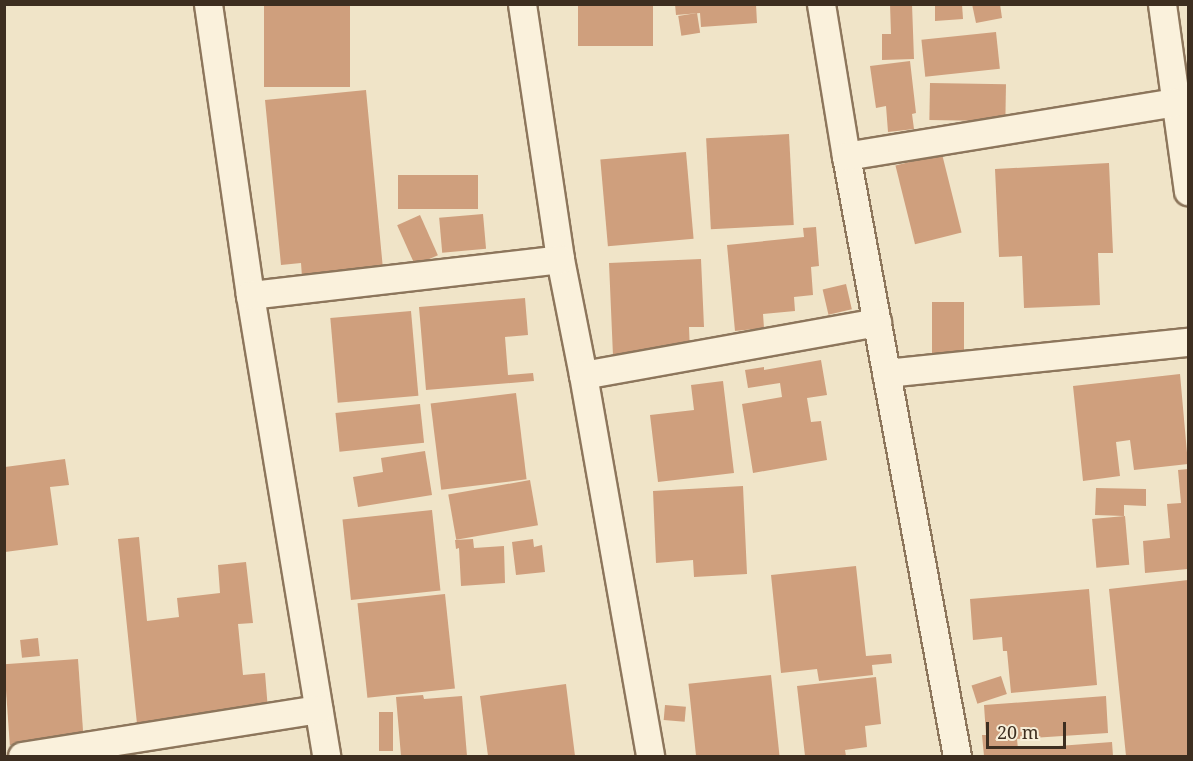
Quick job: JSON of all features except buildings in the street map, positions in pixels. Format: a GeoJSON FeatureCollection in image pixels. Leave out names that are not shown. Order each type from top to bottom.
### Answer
{"type":"FeatureCollection","features":[{"type":"Feature","properties":{"kind":"street"},"geometry":{"type":"LineString","coordinates":[[208,4],[250,295],[326,756]]}},
{"type":"Feature","properties":{"kind":"street"},"geometry":{"type":"LineString","coordinates":[[522,4],[560,259],[651,756]]}},
{"type":"Feature","properties":{"kind":"street"},"geometry":{"type":"LineString","coordinates":[[821,4],[846,156],[957,756]]}},
{"type":"Feature","properties":{"kind":"street"},"geometry":{"type":"LineString","coordinates":[[1165,5],[1174,102],[1188,191]]}},
{"type":"Feature","properties":{"kind":"street"},"geometry":{"type":"LineString","coordinates":[[846,156],[1174,102]]}},
{"type":"Feature","properties":{"kind":"street"},"geometry":{"type":"LineString","coordinates":[[250,295],[560,259]]}},
{"type":"Feature","properties":{"kind":"street"},"geometry":{"type":"LineString","coordinates":[[583,375],[877,322]]}},
{"type":"Feature","properties":{"kind":"street"},"geometry":{"type":"LineString","coordinates":[[886,373],[1188,342]]}},
{"type":"Feature","properties":{"kind":"street"},"geometry":{"type":"LineString","coordinates":[[22,756],[318,709]]}}]}
